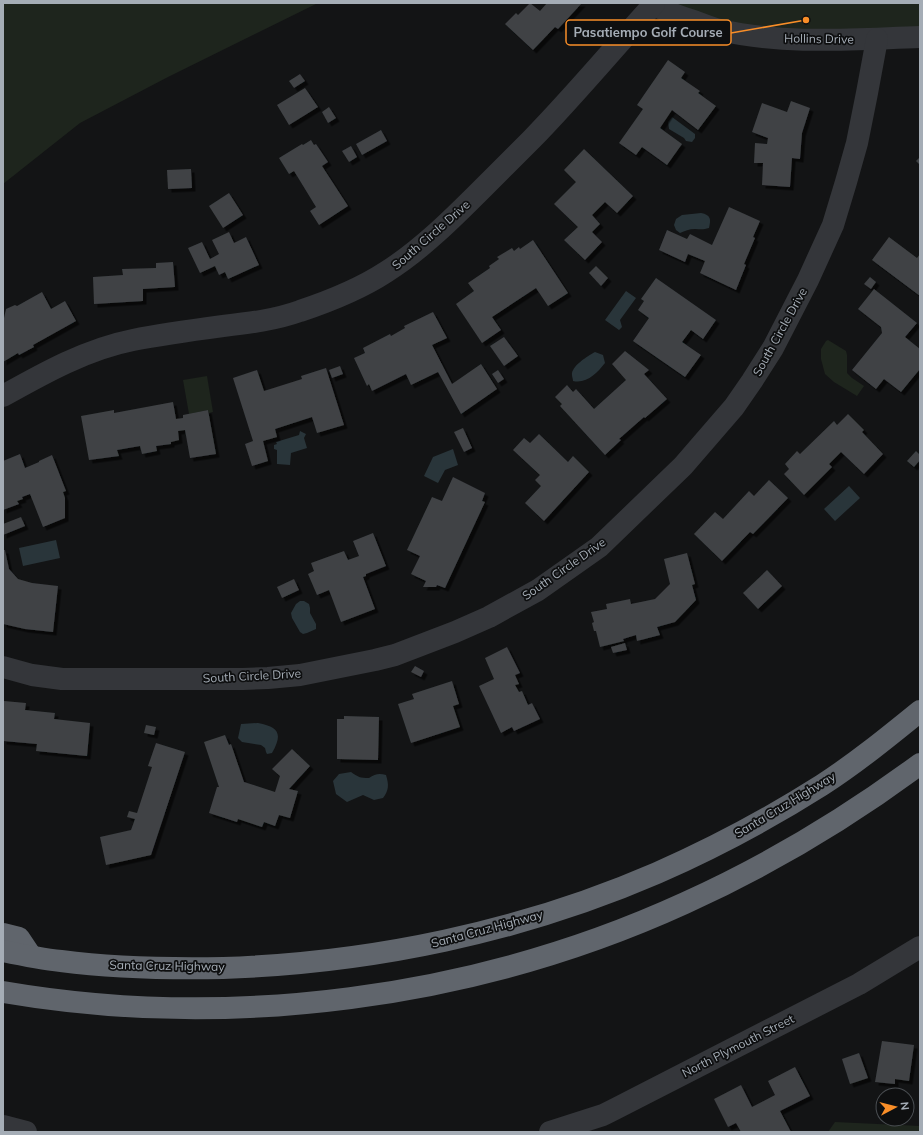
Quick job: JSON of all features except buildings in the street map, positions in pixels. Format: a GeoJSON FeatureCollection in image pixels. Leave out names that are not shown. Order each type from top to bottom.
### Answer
{"type":"FeatureCollection","features":[{"type":"Feature","properties":{"kind":"highway"},"geometry":{"type":"LineString","coordinates":[[899,729],[920,703]]}},
{"type":"Feature","properties":{"kind":"highway","name":"Santa Cruz Highway"},"geometry":{"type":"LineString","coordinates":[[3,951],[60,961],[106,966],[154,968],[247,967],[294,964],[364,955],[433,943],[479,932],[569,906],[657,873],[699,853],[782,809],[822,784],[862,757],[920,711]]}},
{"type":"Feature","properties":{"kind":"highway"},"geometry":{"type":"LineString","coordinates":[[3,992],[62,1001],[110,1006],[207,1009],[256,1007],[386,993],[499,969],[592,941],[638,924],[684,904],[771,861],[815,835],[856,809],[920,764]]}},
{"type":"Feature","properties":{"kind":"highway"},"geometry":{"type":"LineString","coordinates":[[3,934],[19,938],[31,956]]}},
{"type":"Feature","properties":{"kind":"street","name":"Hollins Drive"},"geometry":{"type":"LineString","coordinates":[[653,4],[681,17],[719,30],[750,36],[822,40],[920,37]]}},
{"type":"Feature","properties":{"kind":"street","name":"South Circle Drive"},"geometry":{"type":"LineString","coordinates":[[3,396],[88,353],[131,340],[175,332],[255,322],[299,312],[352,291],[386,273],[429,240],[533,138],[653,4]]}},
{"type":"Feature","properties":{"kind":"street","name":"South Circle Drive"},"geometry":{"type":"LineString","coordinates":[[3,667],[62,679],[243,679],[292,676],[325,671],[395,655],[489,617],[538,590],[599,547],[678,472],[706,440],[734,407],[773,348],[808,280],[833,225],[856,143],[877,39]]}},
{"type":"Feature","properties":{"kind":"street","name":"North Plymouth Street"},"geometry":{"type":"LineString","coordinates":[[550,1132],[603,1115],[859,984],[920,947]]}},
{"type":"Feature","properties":{"kind":"street"},"geometry":{"type":"LineString","coordinates":[[3,1126],[26,1132]]}},
{"type":"Feature","properties":{"kind":"shaded area"},"geometry":{"type":"Polygon","coordinates":[[[3,3],[318,3],[168,77],[80,123],[3,184],[3,3]]]}},
{"type":"Feature","properties":{"kind":"shaded area"},"geometry":{"type":"Polygon","coordinates":[[[656,3],[920,3],[920,39],[788,42],[656,3]]]}},
{"type":"Feature","properties":{"kind":"shaded area"},"geometry":{"type":"Polygon","coordinates":[[[672,117],[695,134],[695,138],[692,142],[686,141],[684,138],[669,129],[668,122],[672,117]]]}},
{"type":"Feature","properties":{"kind":"shaded area"},"geometry":{"type":"Polygon","coordinates":[[[701,213],[710,218],[709,228],[691,229],[680,233],[676,230],[674,225],[676,219],[682,215],[701,213]]]}},
{"type":"Feature","properties":{"kind":"shaded area"},"geometry":{"type":"Polygon","coordinates":[[[626,291],[636,298],[620,320],[622,327],[619,330],[605,320],[626,291]]]}},
{"type":"Feature","properties":{"kind":"shaded area"},"geometry":{"type":"Polygon","coordinates":[[[828,340],[846,351],[847,373],[864,386],[857,396],[834,382],[825,374],[821,359],[821,349],[828,340]]]}},
{"type":"Feature","properties":{"kind":"shaded area"},"geometry":{"type":"Polygon","coordinates":[[[595,352],[603,355],[605,363],[591,377],[583,381],[573,381],[572,372],[574,368],[595,352]]]}},
{"type":"Feature","properties":{"kind":"shaded area"},"geometry":{"type":"Polygon","coordinates":[[[207,376],[213,412],[209,413],[208,410],[189,414],[183,380],[207,376]]]}},
{"type":"Feature","properties":{"kind":"shaded area"},"geometry":{"type":"Polygon","coordinates":[[[300,431],[306,434],[304,438],[307,448],[291,453],[290,465],[277,464],[277,450],[274,449],[274,445],[277,444],[276,442],[299,435],[300,431]]]}},
{"type":"Feature","properties":{"kind":"shaded area"},"geometry":{"type":"Polygon","coordinates":[[[453,449],[458,465],[445,470],[438,483],[424,476],[433,457],[453,449]]]}},
{"type":"Feature","properties":{"kind":"shaded area"},"geometry":{"type":"Polygon","coordinates":[[[849,486],[860,498],[835,521],[824,509],[849,486]]]}},
{"type":"Feature","properties":{"kind":"shaded area"},"geometry":{"type":"Polygon","coordinates":[[[56,540],[60,558],[23,566],[19,548],[56,540]]]}},
{"type":"Feature","properties":{"kind":"shaded area"},"geometry":{"type":"Polygon","coordinates":[[[300,601],[304,601],[309,604],[310,613],[316,624],[316,629],[303,634],[300,632],[292,618],[291,613],[296,604],[300,601]]]}},
{"type":"Feature","properties":{"kind":"shaded area"},"geometry":{"type":"Polygon","coordinates":[[[258,723],[271,727],[277,732],[277,741],[272,753],[267,754],[265,748],[261,745],[242,742],[238,738],[241,724],[258,723]]]}},
{"type":"Feature","properties":{"kind":"shaded area"},"geometry":{"type":"Polygon","coordinates":[[[351,772],[363,778],[369,778],[377,774],[386,775],[388,787],[383,798],[374,800],[363,795],[347,802],[336,794],[333,781],[339,774],[351,772]]]}},
{"type":"Feature","properties":{"kind":"shaded area"},"geometry":{"type":"Polygon","coordinates":[[[835,1122],[875,1124],[875,1127],[920,1126],[920,1132],[828,1132],[835,1122]]]}},
{"type":"Feature","properties":{"kind":"place","name":"Pasatiempo Golf Course"},"geometry":{"type":"Point","coordinates":[806,20]}}]}
